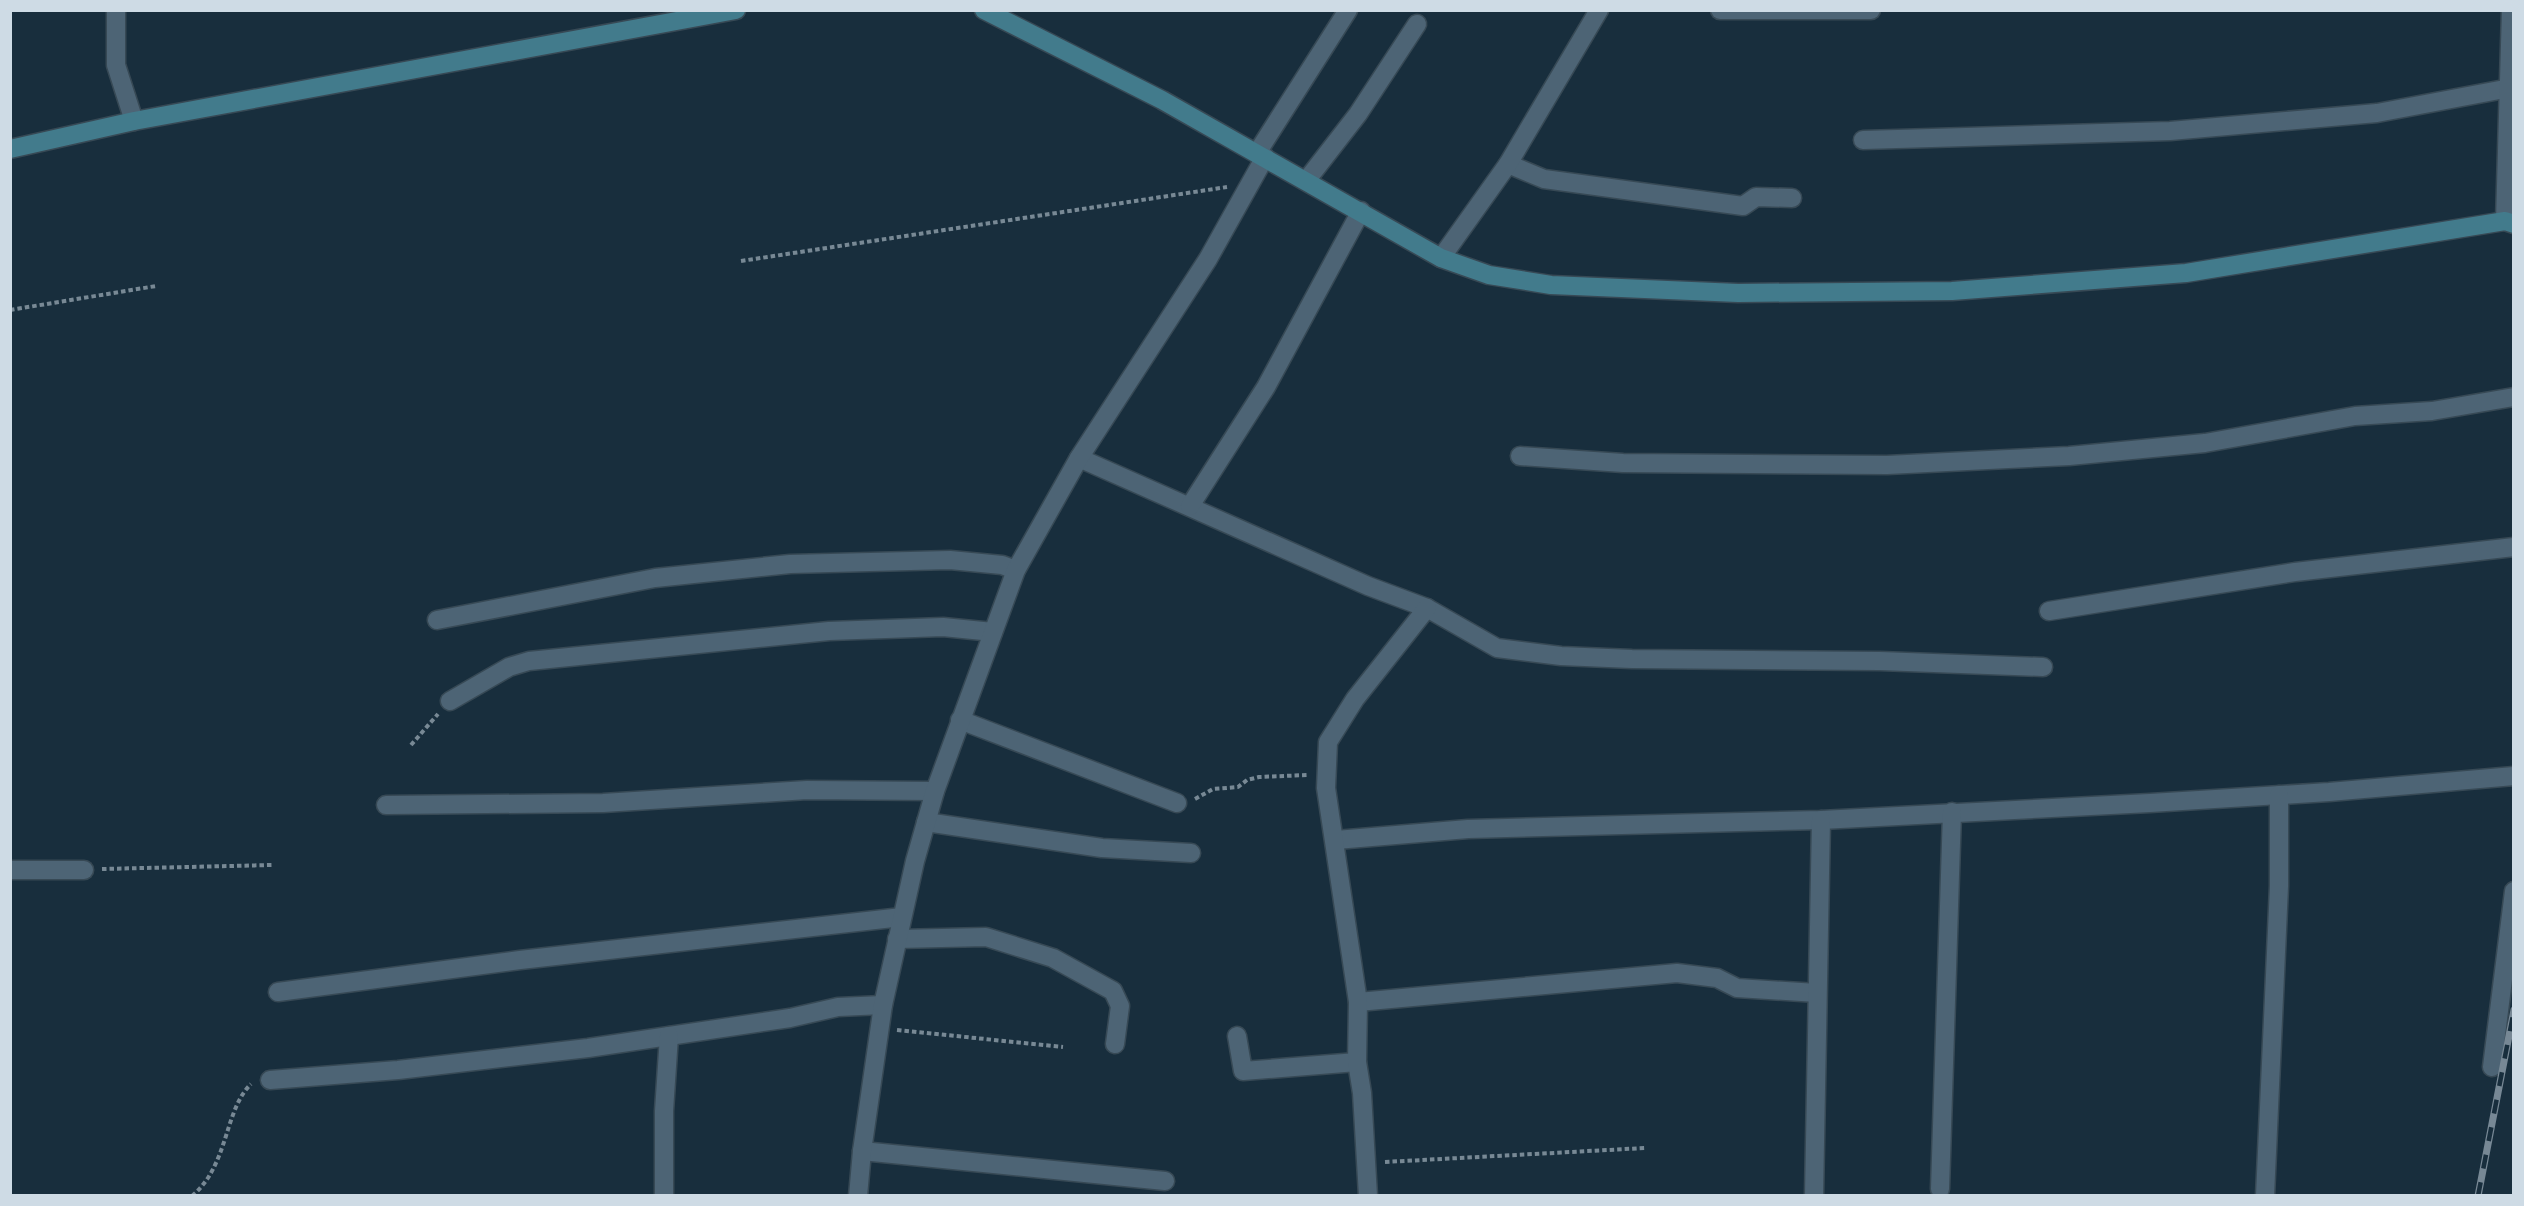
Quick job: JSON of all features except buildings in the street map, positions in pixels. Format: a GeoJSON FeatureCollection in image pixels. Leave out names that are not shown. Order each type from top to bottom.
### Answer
{"type":"FeatureCollection","features":[{"type":"Feature","properties":{"kind":"main road"},"geometry":{"type":"LineString","coordinates":[[10,148],[134,121],[736,10]]}},
{"type":"Feature","properties":{"kind":"main road"},"geometry":{"type":"LineString","coordinates":[[984,10],[1162,100],[1441,258],[1489,275],[1551,285],[1749,293],[1952,291],[2186,273],[2509,223]]}},
{"type":"Feature","properties":{"kind":"street"},"geometry":{"type":"LineString","coordinates":[[116,10],[116,65],[134,121]]}},
{"type":"Feature","properties":{"kind":"street"},"geometry":{"type":"LineString","coordinates":[[858,1196],[862,1151],[883,1005],[902,917],[935,791],[1016,570],[1079,458],[1208,259],[1261,155],[1348,10]]}},
{"type":"Feature","properties":{"kind":"street"},"geometry":{"type":"LineString","coordinates":[[1441,258],[1508,164],[1599,10]]}},
{"type":"Feature","properties":{"kind":"street"},"geometry":{"type":"LineString","coordinates":[[1720,10],[1871,10]]}},
{"type":"Feature","properties":{"kind":"street"},"geometry":{"type":"LineString","coordinates":[[2509,223],[2511,10]]}},
{"type":"Feature","properties":{"kind":"street"},"geometry":{"type":"LineString","coordinates":[[1306,181],[1358,114],[1417,24]]}},
{"type":"Feature","properties":{"kind":"street"},"geometry":{"type":"LineString","coordinates":[[1863,140],[2170,131],[2376,113],[2510,88]]}},
{"type":"Feature","properties":{"kind":"street"},"geometry":{"type":"LineString","coordinates":[[1508,164],[1544,179],[1732,205],[1743,206],[1756,197],[1792,198]]}},
{"type":"Feature","properties":{"kind":"street"},"geometry":{"type":"LineString","coordinates":[[1190,506],[1266,387],[1361,211]]}},
{"type":"Feature","properties":{"kind":"street"},"geometry":{"type":"LineString","coordinates":[[1520,456],[1623,463],[1887,465],[2068,456],[2205,443],[2355,416],[2432,411],[2514,397]]}},
{"type":"Feature","properties":{"kind":"street"},"geometry":{"type":"LineString","coordinates":[[1079,458],[1368,586],[1426,608],[1497,648],[1561,656],[2043,667]]}},
{"type":"Feature","properties":{"kind":"street"},"geometry":{"type":"LineString","coordinates":[[2049,611],[2295,572],[2514,547]]}},
{"type":"Feature","properties":{"kind":"street"},"geometry":{"type":"LineString","coordinates":[[437,620],[655,578],[790,564],[950,560],[1002,565],[1016,570]]}},
{"type":"Feature","properties":{"kind":"street"},"geometry":{"type":"LineString","coordinates":[[1368,1196],[1357,1062],[1358,1002],[1336,840],[1326,788],[1328,742],[1355,699],[1426,608]]}},
{"type":"Feature","properties":{"kind":"street"},"geometry":{"type":"LineString","coordinates":[[450,701],[509,667],[529,661],[829,631],[943,627],[993,632]]}},
{"type":"Feature","properties":{"kind":"street"},"geometry":{"type":"LineString","coordinates":[[960,720],[1177,803]]}},
{"type":"Feature","properties":{"kind":"street"},"geometry":{"type":"LineString","coordinates":[[1336,840],[1468,829],[1821,820],[2279,795],[2514,776]]}},
{"type":"Feature","properties":{"kind":"street"},"geometry":{"type":"LineString","coordinates":[[386,805],[603,803],[807,790],[935,791]]}},
{"type":"Feature","properties":{"kind":"street"},"geometry":{"type":"LineString","coordinates":[[2265,1196],[2279,886],[2279,795]]}},
{"type":"Feature","properties":{"kind":"street"},"geometry":{"type":"LineString","coordinates":[[1940,1189],[1952,812]]}},
{"type":"Feature","properties":{"kind":"street"},"geometry":{"type":"LineString","coordinates":[[1814,1196],[1821,820]]}},
{"type":"Feature","properties":{"kind":"street"},"geometry":{"type":"LineString","coordinates":[[926,822],[1102,848],[1191,853]]}},
{"type":"Feature","properties":{"kind":"street"},"geometry":{"type":"LineString","coordinates":[[10,870],[84,870]]}},
{"type":"Feature","properties":{"kind":"street"},"geometry":{"type":"LineString","coordinates":[[2492,1067],[2514,891]]}},
{"type":"Feature","properties":{"kind":"street"},"geometry":{"type":"LineString","coordinates":[[278,992],[520,960],[902,917]]}},
{"type":"Feature","properties":{"kind":"street"},"geometry":{"type":"LineString","coordinates":[[897,939],[986,937],[1053,958],[1113,991],[1120,1006],[1115,1044]]}},
{"type":"Feature","properties":{"kind":"street"},"geometry":{"type":"LineString","coordinates":[[1358,1002],[1677,973],[1717,978],[1737,988],[1817,993]]}},
{"type":"Feature","properties":{"kind":"street"},"geometry":{"type":"LineString","coordinates":[[270,1080],[398,1070],[669,1036],[790,1018],[838,1007],[883,1005]]}},
{"type":"Feature","properties":{"kind":"street"},"geometry":{"type":"LineString","coordinates":[[664,1196],[664,1112],[669,1036]]}},
{"type":"Feature","properties":{"kind":"street"},"geometry":{"type":"LineString","coordinates":[[1237,1036],[1243,1071],[1357,1062]]}},
{"type":"Feature","properties":{"kind":"street"},"geometry":{"type":"LineString","coordinates":[[862,1151],[1165,1181]]}},
{"type":"Feature","properties":{"kind":"path"},"geometry":{"type":"LineString","coordinates":[[741,261],[1236,185]]}},
{"type":"Feature","properties":{"kind":"path"},"geometry":{"type":"LineString","coordinates":[[10,310],[156,286]]}},
{"type":"Feature","properties":{"kind":"path"},"geometry":{"type":"LineString","coordinates":[[411,745],[450,701]]}},
{"type":"Feature","properties":{"kind":"path"},"geometry":{"type":"LineString","coordinates":[[1177,803],[1213,789],[1238,787],[1247,780],[1259,777],[1301,777],[1326,770]]}},
{"type":"Feature","properties":{"kind":"path"},"geometry":{"type":"LineString","coordinates":[[84,870],[273,865]]}},
{"type":"Feature","properties":{"kind":"path"},"geometry":{"type":"LineString","coordinates":[[880,1028],[1063,1047]]}},
{"type":"Feature","properties":{"kind":"path"},"geometry":{"type":"LineString","coordinates":[[192,1196],[202,1187],[218,1163],[242,1095],[250,1085],[270,1080]]}},
{"type":"Feature","properties":{"kind":"path"},"geometry":{"type":"LineString","coordinates":[[1366,1163],[1645,1148]]}},
{"type":"Feature","properties":{"kind":"railway"},"geometry":{"type":"LineString","coordinates":[[2478,1196],[2514,1010]]}}]}
